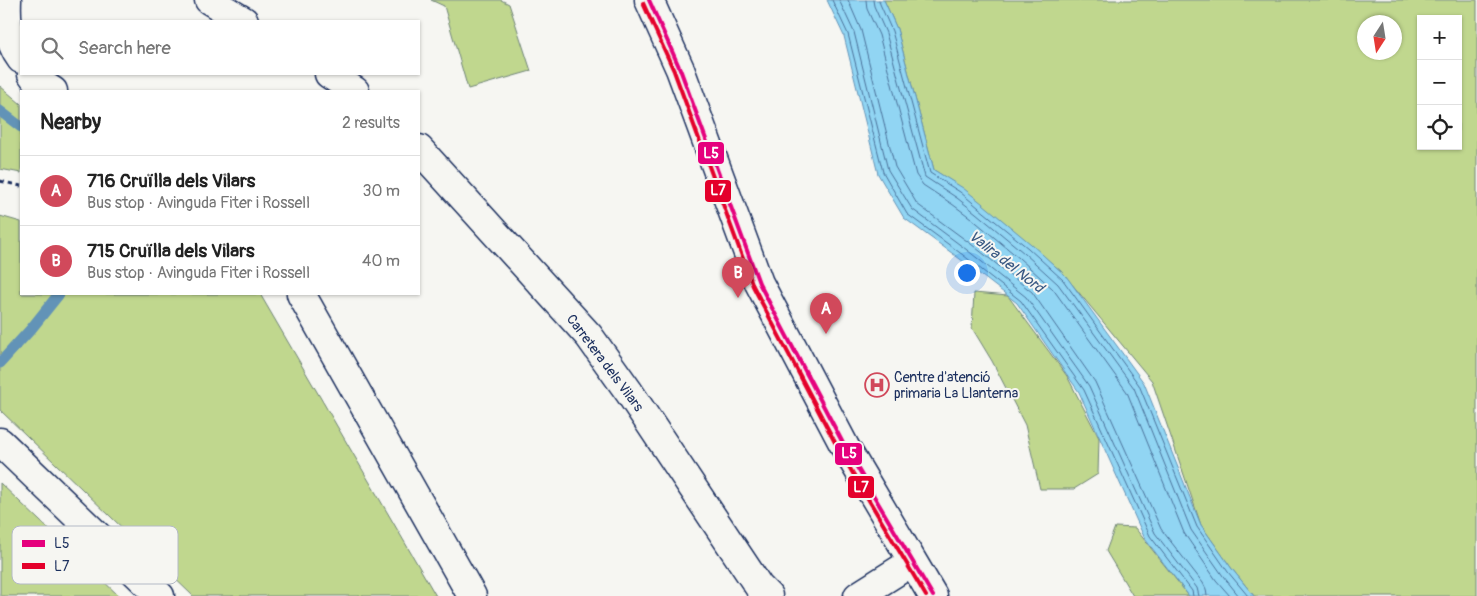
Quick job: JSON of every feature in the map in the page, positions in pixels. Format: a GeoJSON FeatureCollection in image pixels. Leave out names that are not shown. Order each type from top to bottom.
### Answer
{"type":"FeatureCollection","features":[{"type":"Feature","properties":{"kind":"street"},"geometry":{"type":"LineString","coordinates":[[7,0],[6,16],[14,50],[20,58]]}},
{"type":"Feature","properties":{"kind":"street"},"geometry":{"type":"LineString","coordinates":[[209,0],[242,20]]}},
{"type":"Feature","properties":{"kind":"street"},"geometry":{"type":"LineString","coordinates":[[649,0],[680,69],[758,283],[845,447],[934,596]]}},
{"type":"Feature","properties":{"kind":"street"},"geometry":{"type":"LineString","coordinates":[[33,75],[52,90]]}},
{"type":"Feature","properties":{"kind":"street"},"geometry":{"type":"LineString","coordinates":[[331,75],[353,90]]}},
{"type":"Feature","properties":{"kind":"street","name":"Carretera dels Vilars"},"geometry":{"type":"LineString","coordinates":[[420,150],[589,336],[635,400],[759,586],[768,596]]}},
{"type":"Feature","properties":{"kind":"street"},"geometry":{"type":"LineString","coordinates":[[302,295],[472,596]]}},
{"type":"Feature","properties":{"kind":"street"},"geometry":{"type":"LineString","coordinates":[[0,442],[87,526]]}},
{"type":"Feature","properties":{"kind":"street"},"geometry":{"type":"LineString","coordinates":[[858,596],[912,562]]}},
{"type":"Feature","properties":{"kind":"street"},"geometry":{"type":"LineString","coordinates":[[148,584],[160,596]]}},
{"type":"Feature","properties":{"kind":"path"},"geometry":{"type":"LineString","coordinates":[[0,181],[20,186]]}},
{"type":"Feature","properties":{"kind":"green space"},"geometry":{"type":"Polygon","coordinates":[[[431,0],[501,0],[509,4],[531,71],[468,89],[444,6],[431,0]]]}},
{"type":"Feature","properties":{"kind":"green space"},"geometry":{"type":"Polygon","coordinates":[[[884,0],[1477,0],[1477,596],[1254,596],[1201,525],[1152,381],[1061,271],[954,183],[934,170],[897,29],[884,0]]]}},
{"type":"Feature","properties":{"kind":"green space"},"geometry":{"type":"Polygon","coordinates":[[[0,86],[20,103],[20,173],[0,169],[0,86]]]}},
{"type":"Feature","properties":{"kind":"green space"},"geometry":{"type":"Polygon","coordinates":[[[0,216],[20,222],[20,295],[261,295],[436,596],[193,596],[178,582],[178,526],[120,526],[0,410],[0,216]]]}},
{"type":"Feature","properties":{"kind":"green space"},"geometry":{"type":"Polygon","coordinates":[[[974,293],[1008,296],[1067,376],[1099,438],[1098,474],[1074,489],[1040,489],[1025,425],[992,361],[972,328],[974,293]]]}},
{"type":"Feature","properties":{"kind":"green space"},"geometry":{"type":"Polygon","coordinates":[[[0,483],[45,526],[12,526],[12,584],[106,584],[119,596],[0,596],[0,483]]]}},
{"type":"Feature","properties":{"kind":"green space"},"geometry":{"type":"Polygon","coordinates":[[[1115,527],[1135,528],[1189,596],[1133,596],[1106,551],[1115,527]]]}},
{"type":"Feature","properties":{"kind":"water","name":"Valira del Nord"},"geometry":{"type":"Polygon","coordinates":[[[827,0],[884,0],[897,29],[934,170],[963,188],[983,204],[1066,276],[1144,383],[1201,525],[1254,596],[1189,596],[1145,539],[1079,392],[1017,303],[904,218],[878,174],[844,36],[827,0]]]}},
{"type":"Feature","properties":{"kind":"waterway"},"geometry":{"type":"LineString","coordinates":[[0,111],[20,126]]}},
{"type":"Feature","properties":{"kind":"waterway"},"geometry":{"type":"LineString","coordinates":[[0,363],[58,295]]}},
{"type":"Feature","properties":{"kind":"transit line","name":"L5"},"geometry":{"type":"LineString","coordinates":[[649,0],[680,69],[759,283],[845,447],[933,596]]}},
{"type":"Feature","properties":{"kind":"transit line","name":"L7"},"geometry":{"type":"LineString","coordinates":[[643,3],[674,71],[753,286],[839,450],[926,596]]}},
{"type":"Feature","properties":{"kind":"place","name":"715 Cruïlla dels Vilars"},"geometry":{"type":"Point","coordinates":[738,298]}},
{"type":"Feature","properties":{"kind":"place","name":"716 Cruïlla dels Vilars"},"geometry":{"type":"Point","coordinates":[826,334]}},
{"type":"Feature","properties":{"kind":"place","name":"Centre d'atenció primaria La Llanterna"},"geometry":{"type":"Point","coordinates":[877,385]}}]}
